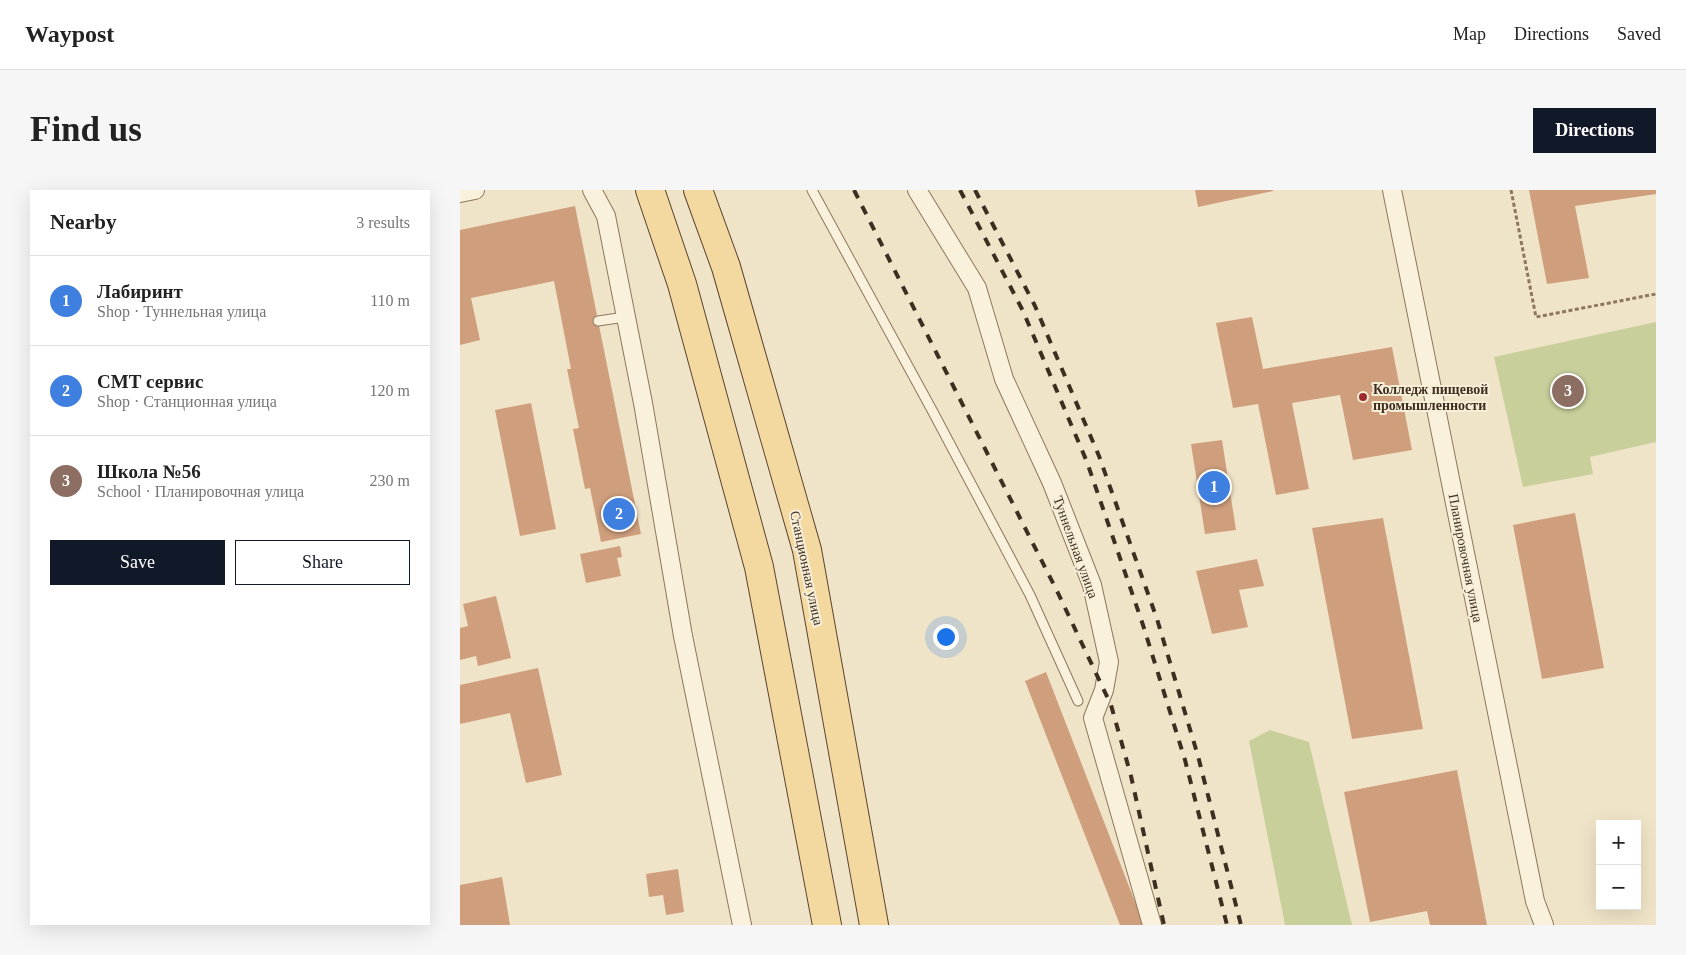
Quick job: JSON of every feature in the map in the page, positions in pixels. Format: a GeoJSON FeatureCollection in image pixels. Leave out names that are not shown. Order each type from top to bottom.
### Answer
{"type":"FeatureCollection","features":[{"type":"Feature","properties":{"kind":"main road"},"geometry":{"type":"LineString","coordinates":[[650,190],[682,284],[759,567],[827,925]]}},
{"type":"Feature","properties":{"kind":"main road","name":"Станционная улица"},"geometry":{"type":"LineString","coordinates":[[698,190],[726,267],[807,550],[874,925]]}},
{"type":"Feature","properties":{"kind":"street"},"geometry":{"type":"LineString","coordinates":[[460,193],[474,190]]}},
{"type":"Feature","properties":{"kind":"street"},"geometry":{"type":"LineString","coordinates":[[592,190],[606,216],[642,403],[683,636],[742,925]]}},
{"type":"Feature","properties":{"kind":"street","name":"Туннельная улица"},"geometry":{"type":"LineString","coordinates":[[917,190],[977,288],[1004,380],[1052,483],[1092,585],[1109,662],[1104,690],[1093,718],[1152,925]]}},
{"type":"Feature","properties":{"kind":"street","name":"Планировочная улица"},"geometry":{"type":"LineString","coordinates":[[1392,190],[1535,901],[1544,925]]}},
{"type":"Feature","properties":{"kind":"lane"},"geometry":{"type":"LineString","coordinates":[[812,190],[933,412],[1030,596],[1078,701]]}},
{"type":"Feature","properties":{"kind":"lane"},"geometry":{"type":"LineString","coordinates":[[598,321],[626,317]]}},
{"type":"Feature","properties":{"kind":"path"},"geometry":{"type":"LineString","coordinates":[[1511,190],[1536,317],[1656,294]]}},
{"type":"Feature","properties":{"kind":"green space"},"geometry":{"type":"Polygon","coordinates":[[[1656,322],[1656,442],[1590,457],[1593,474],[1523,487],[1494,357],[1656,322]]]}},
{"type":"Feature","properties":{"kind":"green space"},"geometry":{"type":"Polygon","coordinates":[[[1270,730],[1309,742],[1352,925],[1285,925],[1249,741],[1270,730]]]}},
{"type":"Feature","properties":{"kind":"building"},"geometry":{"type":"Polygon","coordinates":[[[1195,190],[1273,190],[1273,191],[1198,207],[1195,190]]]}},
{"type":"Feature","properties":{"kind":"building"},"geometry":{"type":"Polygon","coordinates":[[[1529,190],[1656,190],[1656,194],[1575,206],[1589,278],[1547,284],[1529,190]]]}},
{"type":"Feature","properties":{"kind":"building"},"geometry":{"type":"Polygon","coordinates":[[[575,206],[641,534],[601,542],[590,488],[585,489],[573,429],[579,428],[567,369],[571,369],[554,281],[471,298],[480,340],[460,345],[460,230],[575,206]]]}},
{"type":"Feature","properties":{"kind":"building"},"geometry":{"type":"Polygon","coordinates":[[[1252,317],[1263,369],[1392,347],[1412,450],[1353,460],[1340,395],[1292,403],[1309,489],[1276,495],[1258,404],[1233,408],[1216,323],[1252,317]]]}},
{"type":"Feature","properties":{"kind":"building"},"geometry":{"type":"Polygon","coordinates":[[[531,403],[556,529],[520,536],[495,410],[531,403]]]}},
{"type":"Feature","properties":{"kind":"building"},"geometry":{"type":"Polygon","coordinates":[[[1222,440],[1236,530],[1205,534],[1191,444],[1222,440]]]}},
{"type":"Feature","properties":{"kind":"building"},"geometry":{"type":"Polygon","coordinates":[[[1575,513],[1604,668],[1542,679],[1513,525],[1575,513]]]}},
{"type":"Feature","properties":{"kind":"building"},"geometry":{"type":"Polygon","coordinates":[[[1383,518],[1423,729],[1352,739],[1312,528],[1383,518]]]}},
{"type":"Feature","properties":{"kind":"building"},"geometry":{"type":"Polygon","coordinates":[[[620,546],[622,557],[617,558],[621,576],[586,583],[580,554],[620,546]]]}},
{"type":"Feature","properties":{"kind":"building"},"geometry":{"type":"Polygon","coordinates":[[[1257,559],[1264,586],[1239,590],[1248,627],[1212,634],[1196,571],[1257,559]]]}},
{"type":"Feature","properties":{"kind":"building"},"geometry":{"type":"Polygon","coordinates":[[[496,596],[511,658],[478,666],[476,656],[460,660],[460,628],[468,626],[463,604],[496,596]]]}},
{"type":"Feature","properties":{"kind":"building"},"geometry":{"type":"Polygon","coordinates":[[[538,668],[562,775],[526,783],[510,713],[460,724],[460,685],[538,668]]]}},
{"type":"Feature","properties":{"kind":"building"},"geometry":{"type":"Polygon","coordinates":[[[1046,672],[1144,925],[1120,925],[1025,681],[1046,672]]]}},
{"type":"Feature","properties":{"kind":"building"},"geometry":{"type":"Polygon","coordinates":[[[1457,770],[1487,925],[1430,925],[1427,911],[1370,922],[1344,792],[1457,770]]]}},
{"type":"Feature","properties":{"kind":"building"},"geometry":{"type":"Polygon","coordinates":[[[678,869],[684,912],[666,915],[663,895],[649,897],[646,874],[678,869]]]}},
{"type":"Feature","properties":{"kind":"building"},"geometry":{"type":"Polygon","coordinates":[[[502,877],[510,925],[460,925],[460,885],[502,877]]]}},
{"type":"Feature","properties":{"kind":"railway"},"geometry":{"type":"LineString","coordinates":[[854,190],[1058,593],[1111,705],[1131,776],[1164,925]]}},
{"type":"Feature","properties":{"kind":"railway"},"geometry":{"type":"LineString","coordinates":[[960,190],[1023,311],[1087,462],[1143,625],[1185,760],[1227,925]]}},
{"type":"Feature","properties":{"kind":"railway"},"geometry":{"type":"LineString","coordinates":[[975,190],[1035,306],[1099,456],[1157,619],[1198,756],[1241,925]]}},
{"type":"Feature","properties":{"kind":"place","name":"Школа №56"},"geometry":{"type":"Point","coordinates":[1568,391]}},
{"type":"Feature","properties":{"kind":"place","name":"Колледж пищевой промышленности"},"geometry":{"type":"Point","coordinates":[1363,397]}},
{"type":"Feature","properties":{"kind":"place","name":"Лабиринт"},"geometry":{"type":"Point","coordinates":[1214,487]}},
{"type":"Feature","properties":{"kind":"place","name":"СМТ сервис"},"geometry":{"type":"Point","coordinates":[619,514]}}]}
